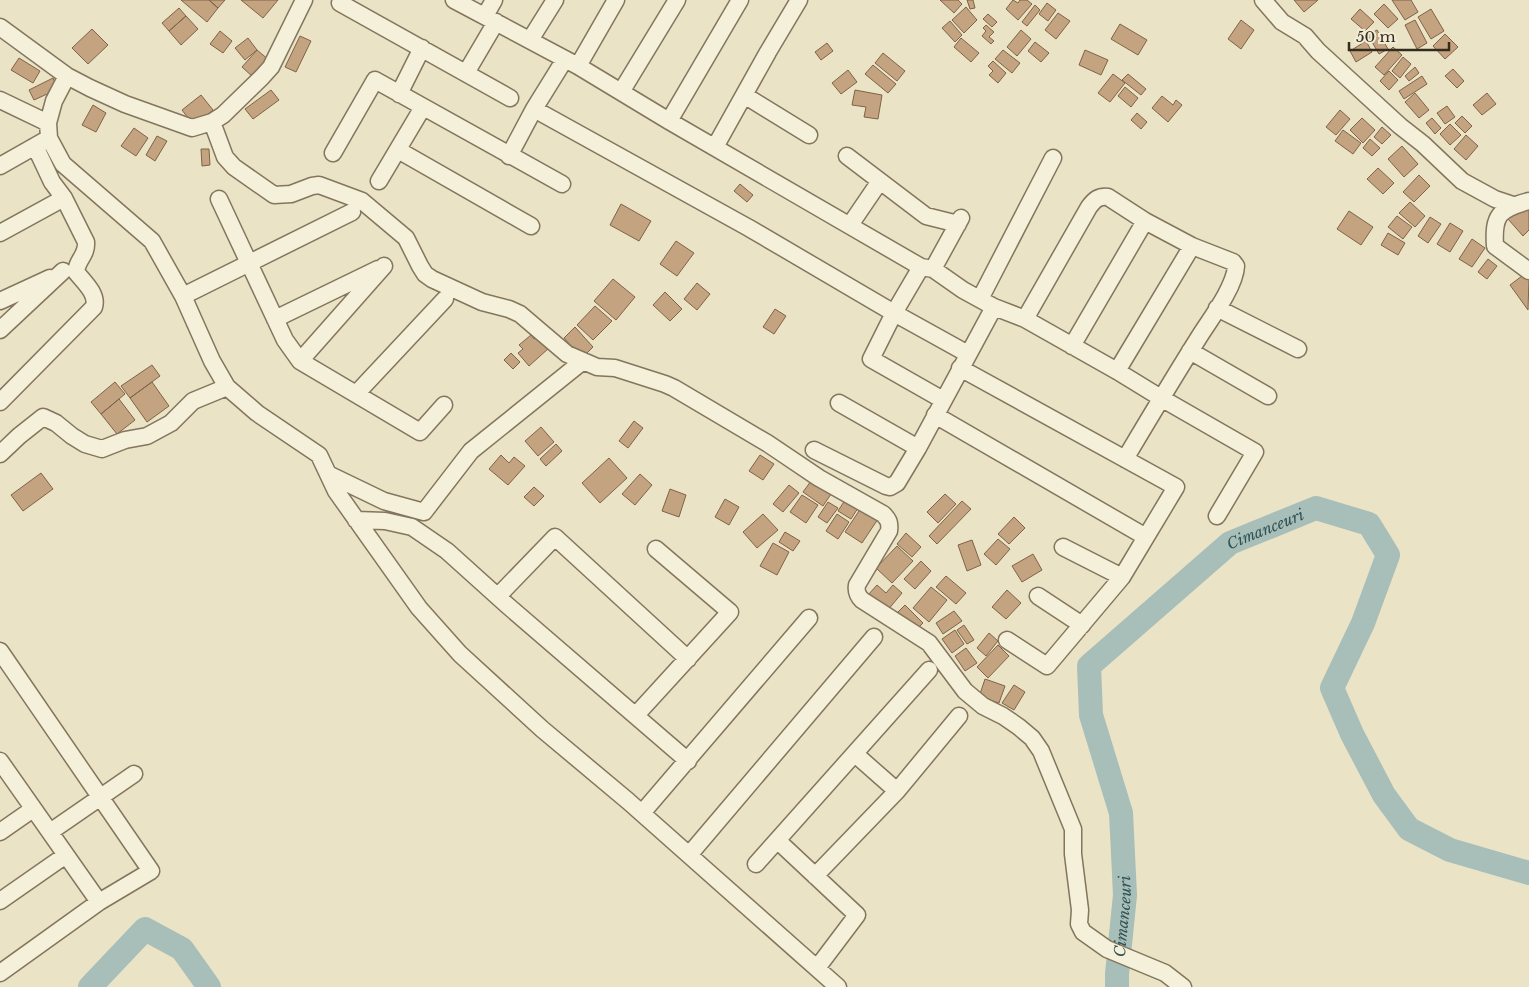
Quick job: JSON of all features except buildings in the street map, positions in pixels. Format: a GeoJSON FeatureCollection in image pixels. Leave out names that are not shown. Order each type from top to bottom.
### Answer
{"type":"FeatureCollection","features":[{"type":"Feature","properties":{"kind":"street"},"geometry":{"type":"LineString","coordinates":[[0,27],[67,76],[125,104],[192,128],[212,122],[223,115],[271,67],[304,0]]}},
{"type":"Feature","properties":{"kind":"street"},"geometry":{"type":"LineString","coordinates":[[454,0],[572,62],[669,121],[963,290],[987,303],[1025,319],[1255,452],[1217,516]]}},
{"type":"Feature","properties":{"kind":"street"},"geometry":{"type":"LineString","coordinates":[[466,73],[490,19],[494,0]]}},
{"type":"Feature","properties":{"kind":"street"},"geometry":{"type":"LineString","coordinates":[[530,40],[555,0]]}},
{"type":"Feature","properties":{"kind":"street"},"geometry":{"type":"LineString","coordinates":[[509,156],[534,109],[572,62],[616,0]]}},
{"type":"Feature","properties":{"kind":"street"},"geometry":{"type":"LineString","coordinates":[[621,92],[677,0]]}},
{"type":"Feature","properties":{"kind":"street"},"geometry":{"type":"LineString","coordinates":[[669,121],[740,0]]}},
{"type":"Feature","properties":{"kind":"street"},"geometry":{"type":"LineString","coordinates":[[715,147],[799,0]]}},
{"type":"Feature","properties":{"kind":"street"},"geometry":{"type":"LineString","coordinates":[[1263,0],[1282,22],[1305,36],[1318,51],[1462,181],[1495,199],[1513,205]]}},
{"type":"Feature","properties":{"kind":"street"},"geometry":{"type":"LineString","coordinates":[[340,3],[510,98]]}},
{"type":"Feature","properties":{"kind":"street"},"geometry":{"type":"LineString","coordinates":[[399,94],[422,48]]}},
{"type":"Feature","properties":{"kind":"street"},"geometry":{"type":"LineString","coordinates":[[0,330],[70,268],[87,250],[86,242],[64,198],[52,182],[44,136],[54,101],[67,76]]}},
{"type":"Feature","properties":{"kind":"street"},"geometry":{"type":"LineString","coordinates":[[333,153],[375,80],[562,184]]}},
{"type":"Feature","properties":{"kind":"street"},"geometry":{"type":"LineString","coordinates":[[744,96],[810,135]]}},
{"type":"Feature","properties":{"kind":"street"},"geometry":{"type":"LineString","coordinates":[[0,100],[44,136],[63,164],[152,241],[183,296],[212,361],[227,387],[256,413],[319,455],[336,492],[418,608],[460,654],[542,729],[642,814],[838,987]]}},
{"type":"Feature","properties":{"kind":"street"},"geometry":{"type":"LineString","coordinates":[[379,181],[424,107]]}},
{"type":"Feature","properties":{"kind":"street"},"geometry":{"type":"LineString","coordinates":[[534,109],[749,228],[894,313],[964,361],[1125,459],[1176,487],[1122,577],[1047,666],[1007,640]]}},
{"type":"Feature","properties":{"kind":"street"},"geometry":{"type":"LineString","coordinates":[[212,122],[225,157],[229,162],[274,195],[291,194],[319,185],[362,201],[406,238],[425,274],[432,279],[482,302],[520,314],[568,354],[583,361],[597,367],[615,368],[674,388],[767,443],[819,478],[884,514],[890,525],[889,531],[857,585],[858,596],[929,643],[965,691],[983,706],[1003,716],[1032,738],[1041,751],[1073,830],[1073,854],[1082,932],[1107,949],[1165,973],[1183,987]]}},
{"type":"Feature","properties":{"kind":"street"},"geometry":{"type":"LineString","coordinates":[[0,166],[44,136]]}},
{"type":"Feature","properties":{"kind":"street"},"geometry":{"type":"LineString","coordinates":[[398,150],[530,226]]}},
{"type":"Feature","properties":{"kind":"street"},"geometry":{"type":"LineString","coordinates":[[847,156],[926,216],[959,221],[894,313],[871,359],[943,400]]}},
{"type":"Feature","properties":{"kind":"street"},"geometry":{"type":"LineString","coordinates":[[814,450],[886,486],[890,487],[897,483],[918,448],[964,361],[987,303],[1053,158]]}},
{"type":"Feature","properties":{"kind":"street"},"geometry":{"type":"LineString","coordinates":[[850,225],[880,181]]}},
{"type":"Feature","properties":{"kind":"street"},"geometry":{"type":"LineString","coordinates":[[1025,319],[1089,207],[1095,199],[1102,197],[1108,197],[1145,221],[1192,246],[1233,262],[1236,266],[1235,276],[1217,308],[1125,459]]}},
{"type":"Feature","properties":{"kind":"street"},"geometry":{"type":"LineString","coordinates":[[0,233],[64,198]]}},
{"type":"Feature","properties":{"kind":"street"},"geometry":{"type":"LineString","coordinates":[[219,198],[284,340],[300,361],[420,432],[444,405]]}},
{"type":"Feature","properties":{"kind":"street"},"geometry":{"type":"LineString","coordinates":[[1529,201],[1513,205],[1503,211],[1497,217],[1495,225],[1495,246],[1529,271]]}},
{"type":"Feature","properties":{"kind":"street"},"geometry":{"type":"LineString","coordinates":[[183,296],[352,212]]}},
{"type":"Feature","properties":{"kind":"street"},"geometry":{"type":"LineString","coordinates":[[1072,346],[1145,221]]}},
{"type":"Feature","properties":{"kind":"street"},"geometry":{"type":"LineString","coordinates":[[1117,371],[1192,246]]}},
{"type":"Feature","properties":{"kind":"street"},"geometry":{"type":"LineString","coordinates":[[275,319],[384,266],[300,361]]}},
{"type":"Feature","properties":{"kind":"street"},"geometry":{"type":"LineString","coordinates":[[0,301],[70,268]]}},
{"type":"Feature","properties":{"kind":"street"},"geometry":{"type":"LineString","coordinates":[[0,402],[94,307],[95,297],[76,272],[70,268]]}},
{"type":"Feature","properties":{"kind":"street"},"geometry":{"type":"LineString","coordinates":[[356,394],[445,299]]}},
{"type":"Feature","properties":{"kind":"street"},"geometry":{"type":"LineString","coordinates":[[1217,308],[1298,349]]}},
{"type":"Feature","properties":{"kind":"street"},"geometry":{"type":"LineString","coordinates":[[1190,351],[1268,396]]}},
{"type":"Feature","properties":{"kind":"street"},"geometry":{"type":"LineString","coordinates":[[328,474],[384,501],[424,512],[471,451],[583,361]]}},
{"type":"Feature","properties":{"kind":"street"},"geometry":{"type":"LineString","coordinates":[[0,454],[43,417],[56,423],[85,444],[102,448],[124,440],[147,436],[171,422],[193,401],[227,387]]}},
{"type":"Feature","properties":{"kind":"street"},"geometry":{"type":"LineString","coordinates":[[839,403],[918,448]]}},
{"type":"Feature","properties":{"kind":"street"},"geometry":{"type":"LineString","coordinates":[[935,415],[1146,538]]}},
{"type":"Feature","properties":{"kind":"street"},"geometry":{"type":"LineString","coordinates":[[356,520],[385,520],[412,527],[448,551],[688,761]]}},
{"type":"Feature","properties":{"kind":"street"},"geometry":{"type":"LineString","coordinates":[[498,596],[555,537],[688,658]]}},
{"type":"Feature","properties":{"kind":"street"},"geometry":{"type":"LineString","coordinates":[[1063,547],[1122,577]]}},
{"type":"Feature","properties":{"kind":"street"},"geometry":{"type":"LineString","coordinates":[[636,715],[730,612],[656,548]]}},
{"type":"Feature","properties":{"kind":"street"},"geometry":{"type":"LineString","coordinates":[[1038,596],[1082,625]]}},
{"type":"Feature","properties":{"kind":"street"},"geometry":{"type":"LineString","coordinates":[[642,814],[810,618]]}},
{"type":"Feature","properties":{"kind":"street"},"geometry":{"type":"LineString","coordinates":[[689,855],[874,637]]}},
{"type":"Feature","properties":{"kind":"street"},"geometry":{"type":"LineString","coordinates":[[0,651],[151,871],[99,902],[0,973]]}},
{"type":"Feature","properties":{"kind":"street"},"geometry":{"type":"LineString","coordinates":[[756,864],[929,670]]}},
{"type":"Feature","properties":{"kind":"street"},"geometry":{"type":"LineString","coordinates":[[815,876],[897,791],[959,716]]}},
{"type":"Feature","properties":{"kind":"street"},"geometry":{"type":"LineString","coordinates":[[854,754],[897,791]]}},
{"type":"Feature","properties":{"kind":"street"},"geometry":{"type":"LineString","coordinates":[[0,763],[99,902]]}},
{"type":"Feature","properties":{"kind":"street"},"geometry":{"type":"LineString","coordinates":[[50,832],[134,774]]}},
{"type":"Feature","properties":{"kind":"street"},"geometry":{"type":"LineString","coordinates":[[0,832],[33,809]]}},
{"type":"Feature","properties":{"kind":"street"},"geometry":{"type":"LineString","coordinates":[[778,841],[857,915],[817,968]]}},
{"type":"Feature","properties":{"kind":"street"},"geometry":{"type":"LineString","coordinates":[[0,901],[66,855]]}},
{"type":"Feature","properties":{"kind":"waterway","name":"Cimanceuri"},"geometry":{"type":"LineString","coordinates":[[1117,987],[1125,895],[1121,813],[1091,715],[1089,666],[1230,543],[1316,508],[1369,524],[1388,555],[1363,623],[1332,688],[1352,734],[1384,795],[1409,829],[1450,850],[1529,873]]}},
{"type":"Feature","properties":{"kind":"waterway","name":"Cimanceuri"},"geometry":{"type":"LineString","coordinates":[[90,987],[145,929],[182,949],[209,987]]}}]}
